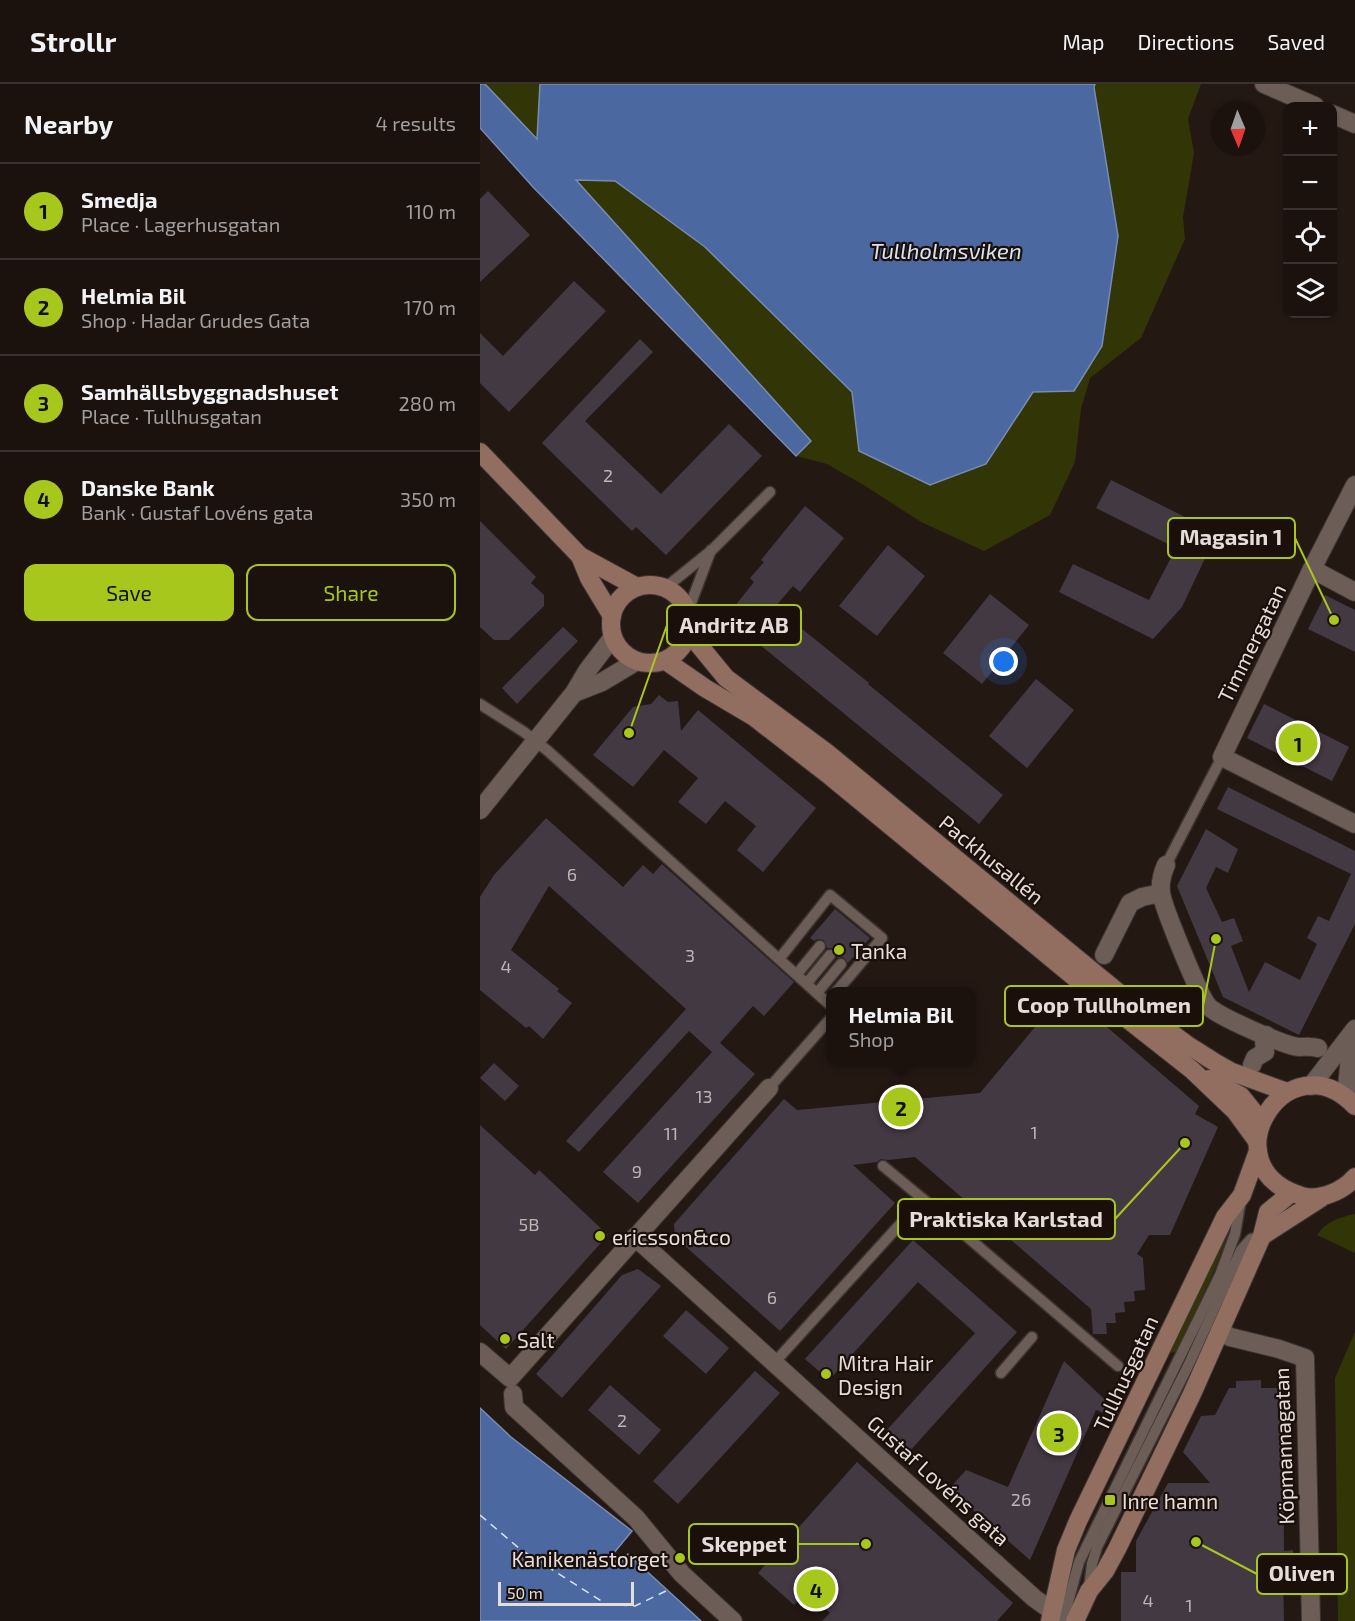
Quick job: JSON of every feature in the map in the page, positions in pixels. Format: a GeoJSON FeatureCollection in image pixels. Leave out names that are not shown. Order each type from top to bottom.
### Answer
{"type":"FeatureCollection","features":[{"type":"Feature","properties":{"kind":"street"},"geometry":{"type":"LineString","coordinates":[[1264,84],[1306,102]]}},
{"type":"Feature","properties":{"kind":"street"},"geometry":{"type":"LineString","coordinates":[[1337,116],[1355,124]]}},
{"type":"Feature","properties":{"kind":"street"},"geometry":{"type":"LineString","coordinates":[[480,452],[580,556],[637,587]]}},
{"type":"Feature","properties":{"kind":"street","name":"Timmergatan"},"geometry":{"type":"LineString","coordinates":[[1222,757],[1355,485]]}},
{"type":"Feature","properties":{"kind":"street"},"geometry":{"type":"LineString","coordinates":[[580,556],[589,578],[612,616],[613,637],[626,656],[637,661],[656,663],[666,661],[684,645],[689,633],[688,611],[683,601],[675,593],[656,585],[637,587],[621,598],[612,616]]}},
{"type":"Feature","properties":{"kind":"street"},"geometry":{"type":"LineString","coordinates":[[1312,569],[1355,592]]}},
{"type":"Feature","properties":{"kind":"street","name":"Packhusallén"},"geometry":{"type":"LineString","coordinates":[[689,633],[726,678],[826,752],[1125,998],[1209,1059],[1232,1072],[1287,1092]]}},
{"type":"Feature","properties":{"kind":"street"},"geometry":{"type":"LineString","coordinates":[[480,810],[574,693],[587,671],[613,637]]}},
{"type":"Feature","properties":{"kind":"street"},"geometry":{"type":"LineString","coordinates":[[574,693],[602,682],[637,661]]}},
{"type":"Feature","properties":{"kind":"street","name":"Packhusallén"},"geometry":{"type":"LineString","coordinates":[[666,661],[705,688],[754,717],[1192,1070],[1235,1111],[1258,1146],[1264,1169],[1276,1183],[1291,1192]]}},
{"type":"Feature","properties":{"kind":"street"},"geometry":{"type":"LineString","coordinates":[[1222,757],[1355,824]]}},
{"type":"Feature","properties":{"kind":"street"},"geometry":{"type":"LineString","coordinates":[[1166,865],[1161,877],[1161,893],[1175,932],[1208,1006],[1266,1035],[1299,1047],[1318,1048]]}},
{"type":"Feature","properties":{"kind":"street"},"geometry":{"type":"LineString","coordinates":[[1104,955],[1130,903],[1142,897],[1161,893]]}},
{"type":"Feature","properties":{"kind":"street"},"geometry":{"type":"LineString","coordinates":[[1311,1086],[1353,1032]]}},
{"type":"Feature","properties":{"kind":"street"},"geometry":{"type":"LineString","coordinates":[[1351,1101],[1353,1032]]}},
{"type":"Feature","properties":{"kind":"street"},"geometry":{"type":"LineString","coordinates":[[1252,1065],[1256,1058],[1264,1052],[1266,1035]]}},
{"type":"Feature","properties":{"kind":"street","name":"Packhusallén"},"geometry":{"type":"LineString","coordinates":[[1192,1070],[1240,1096],[1261,1121]]}},
{"type":"Feature","properties":{"kind":"street"},"geometry":{"type":"LineString","coordinates":[[1261,1121],[1272,1104],[1287,1092],[1311,1086],[1330,1088],[1351,1101]]}},
{"type":"Feature","properties":{"kind":"street"},"geometry":{"type":"LineString","coordinates":[[512,1386],[635,1237],[770,1088]]}},
{"type":"Feature","properties":{"kind":"street","name":"Tullhusgatan"},"geometry":{"type":"LineString","coordinates":[[1055,1618],[1066,1550],[1078,1521],[1225,1217],[1242,1196],[1258,1146],[1261,1121]]}},
{"type":"Feature","properties":{"kind":"street"},"geometry":{"type":"LineString","coordinates":[[1075,1621],[1089,1591],[1105,1571],[1117,1549],[1187,1405],[1262,1236],[1268,1212],[1291,1192],[1307,1197],[1326,1195],[1353,1180]]}},
{"type":"Feature","properties":{"kind":"street"},"geometry":{"type":"LineString","coordinates":[[1262,1236],[1326,1195]]}},
{"type":"Feature","properties":{"kind":"street","name":"Gustaf Lovéns gata"},"geometry":{"type":"LineString","coordinates":[[635,1237],[1055,1618]]}},
{"type":"Feature","properties":{"kind":"street","name":"Köpmannagatan"},"geometry":{"type":"LineString","coordinates":[[1220,1331],[1230,1337],[1305,1358],[1311,1621]]}},
{"type":"Feature","properties":{"kind":"street"},"geometry":{"type":"LineString","coordinates":[[480,1352],[512,1386],[514,1407],[636,1518],[682,1574],[734,1621]]}},
{"type":"Feature","properties":{"kind":"lane"},"geometry":{"type":"LineString","coordinates":[[665,588],[712,550],[770,492]]}},
{"type":"Feature","properties":{"kind":"lane"},"geometry":{"type":"LineString","coordinates":[[688,611],[712,550]]}},
{"type":"Feature","properties":{"kind":"lane"},"geometry":{"type":"LineString","coordinates":[[480,704],[535,740],[826,1000]]}},
{"type":"Feature","properties":{"kind":"lane"},"geometry":{"type":"LineString","coordinates":[[1166,865],[1222,757]]}},
{"type":"Feature","properties":{"kind":"lane"},"geometry":{"type":"LineString","coordinates":[[780,958],[830,895],[846,911],[882,938],[840,987]]}},
{"type":"Feature","properties":{"kind":"lane"},"geometry":{"type":"LineString","coordinates":[[796,974],[820,946]]}},
{"type":"Feature","properties":{"kind":"lane"},"geometry":{"type":"LineString","coordinates":[[807,984],[830,955]]}},
{"type":"Feature","properties":{"kind":"lane"},"geometry":{"type":"LineString","coordinates":[[817,993],[842,964]]}},
{"type":"Feature","properties":{"kind":"lane"},"geometry":{"type":"LineString","coordinates":[[770,1088],[826,1025]]}},
{"type":"Feature","properties":{"kind":"lane"},"geometry":{"type":"LineString","coordinates":[[883,1166],[1118,1366]]}},
{"type":"Feature","properties":{"kind":"lane"},"geometry":{"type":"LineString","coordinates":[[774,1363],[922,1199]]}},
{"type":"Feature","properties":{"kind":"lane"},"geometry":{"type":"LineString","coordinates":[[1089,1591],[1092,1564],[1097,1547],[1189,1364],[1241,1250],[1251,1239],[1262,1236]]}},
{"type":"Feature","properties":{"kind":"lane"},"geometry":{"type":"LineString","coordinates":[[1001,1374],[1032,1337]]}},
{"type":"Feature","properties":{"kind":"lane"},"geometry":{"type":"LineString","coordinates":[[1189,1364],[1207,1358]]}},
{"type":"Feature","properties":{"kind":"green space"},"geometry":{"type":"Polygon","coordinates":[[[485,84],[540,84],[537,140],[485,84]]]}},
{"type":"Feature","properties":{"kind":"green space"},"geometry":{"type":"Polygon","coordinates":[[[1095,84],[1201,84],[1188,119],[1194,153],[1183,217],[1185,239],[1141,338],[1090,378],[1081,409],[1075,462],[1050,515],[984,551],[921,522],[827,464],[796,456],[810,440],[575,180],[615,181],[705,247],[852,392],[859,451],[986,464],[1033,392],[1074,391],[1095,84]]]}},
{"type":"Feature","properties":{"kind":"green space"},"geometry":{"type":"Polygon","coordinates":[[[1355,1214],[1355,1253],[1317,1235],[1333,1221],[1355,1214]]]}},
{"type":"Feature","properties":{"kind":"green space"},"geometry":{"type":"Polygon","coordinates":[[[1234,1219],[1213,1274],[1176,1351],[1163,1357],[1231,1220],[1234,1219]]]}},
{"type":"Feature","properties":{"kind":"green space"},"geometry":{"type":"Polygon","coordinates":[[[1355,1332],[1355,1621],[1338,1621],[1335,1378],[1355,1332]]]}},
{"type":"Feature","properties":{"kind":"water","name":"Tullholmsviken"},"geometry":{"type":"Polygon","coordinates":[[[480,84],[485,84],[537,139],[540,84],[1095,84],[1118,236],[1102,346],[1074,391],[1033,392],[986,464],[930,485],[859,451],[852,392],[705,247],[615,181],[576,180],[811,441],[796,456],[533,187],[480,128],[480,84]]]}},
{"type":"Feature","properties":{"kind":"water"},"geometry":{"type":"Polygon","coordinates":[[[480,1408],[511,1437],[632,1531],[613,1554],[621,1561],[628,1554],[701,1621],[480,1621],[480,1408]]]}},
{"type":"Feature","properties":{"kind":"building"},"geometry":{"type":"Polygon","coordinates":[[[488,191],[530,235],[480,282],[480,199],[488,191]]]}},
{"type":"Feature","properties":{"kind":"building"},"geometry":{"type":"Polygon","coordinates":[[[574,281],[606,311],[509,412],[480,383],[480,333],[503,356],[574,281]]]}},
{"type":"Feature","properties":{"kind":"building"},"geometry":{"type":"Polygon","coordinates":[[[640,339],[653,352],[585,421],[661,494],[729,424],[762,456],[666,555],[636,527],[632,531],[542,443],[640,339]]]}},
{"type":"Feature","properties":{"kind":"building"},"geometry":{"type":"Polygon","coordinates":[[[1111,480],[1217,533],[1182,607],[1153,639],[1059,592],[1073,564],[1149,600],[1176,548],[1096,508],[1111,480]]]}},
{"type":"Feature","properties":{"kind":"building"},"geometry":{"type":"Polygon","coordinates":[[[805,506],[844,538],[800,592],[793,586],[775,607],[1003,795],[979,824],[726,617],[754,582],[750,578],[764,562],[761,560],[805,506]]]}},
{"type":"Feature","properties":{"kind":"building"},"geometry":{"type":"Polygon","coordinates":[[[480,521],[536,577],[531,583],[544,595],[544,606],[509,640],[494,640],[480,627],[480,521]]]}},
{"type":"Feature","properties":{"kind":"building"},"geometry":{"type":"Polygon","coordinates":[[[888,545],[925,576],[877,636],[839,606],[888,545]]]}},
{"type":"Feature","properties":{"kind":"building"},"geometry":{"type":"Polygon","coordinates":[[[990,594],[1029,625],[982,684],[943,653],[990,594]]]}},
{"type":"Feature","properties":{"kind":"building"},"geometry":{"type":"Polygon","coordinates":[[[1325,595],[1355,610],[1355,652],[1308,629],[1325,595]]]}},
{"type":"Feature","properties":{"kind":"building"},"geometry":{"type":"Polygon","coordinates":[[[563,627],[578,641],[517,704],[502,688],[563,627]]]}},
{"type":"Feature","properties":{"kind":"building"},"geometry":{"type":"Polygon","coordinates":[[[1036,679],[1074,710],[1027,768],[989,736],[1036,679]]]}},
{"type":"Feature","properties":{"kind":"building"},"geometry":{"type":"Polygon","coordinates":[[[659,695],[668,702],[678,701],[681,731],[698,710],[816,808],[763,872],[737,850],[756,826],[725,801],[706,824],[678,802],[698,778],[664,750],[633,787],[593,755],[633,707],[651,704],[659,695]]]}},
{"type":"Feature","properties":{"kind":"building"},"geometry":{"type":"Polygon","coordinates":[[[1264,704],[1349,747],[1332,781],[1247,738],[1264,704]]]}},
{"type":"Feature","properties":{"kind":"building"},"geometry":{"type":"Polygon","coordinates":[[[1228,787],[1355,851],[1355,924],[1299,1035],[1223,997],[1177,886],[1206,829],[1238,849],[1228,873],[1216,867],[1206,888],[1222,922],[1234,918],[1243,941],[1231,946],[1249,992],[1265,962],[1300,980],[1317,944],[1307,938],[1318,916],[1329,921],[1351,874],[1217,809],[1228,787]]]}},
{"type":"Feature","properties":{"kind":"building"},"geometry":{"type":"Polygon","coordinates":[[[546,818],[623,887],[643,865],[653,874],[662,864],[794,982],[764,1016],[753,1006],[720,1043],[755,1074],[638,1203],[603,1172],[712,1052],[689,1031],[579,1152],[566,1141],[686,1009],[549,886],[511,950],[559,989],[557,991],[572,1003],[543,1039],[480,990],[480,897],[494,875],[546,818]]]}},
{"type":"Feature","properties":{"kind":"building"},"geometry":{"type":"Polygon","coordinates":[[[835,909],[870,938],[848,963],[843,957],[837,958],[837,952],[832,948],[827,948],[824,940],[814,941],[810,938],[835,909]]]}},
{"type":"Feature","properties":{"kind":"building"},"geometry":{"type":"Polygon","coordinates":[[[1065,991],[1199,1106],[1195,1114],[1218,1127],[1170,1235],[1149,1235],[1137,1254],[1143,1258],[1145,1290],[1134,1291],[1135,1301],[1124,1302],[1125,1312],[1115,1313],[1116,1323],[1106,1323],[1107,1334],[1093,1334],[1091,1309],[915,1157],[881,1159],[877,1162],[853,1165],[895,1203],[780,1331],[675,1237],[674,1224],[784,1099],[797,1110],[980,1093],[1065,991]]]}},
{"type":"Feature","properties":{"kind":"building"},"geometry":{"type":"Polygon","coordinates":[[[494,1063],[519,1086],[505,1101],[480,1078],[494,1063]]]}},
{"type":"Feature","properties":{"kind":"building"},"geometry":{"type":"Polygon","coordinates":[[[480,1125],[535,1175],[539,1170],[608,1235],[506,1349],[480,1325],[480,1125]]]}},
{"type":"Feature","properties":{"kind":"building"},"geometry":{"type":"Polygon","coordinates":[[[913,1240],[1017,1332],[909,1452],[886,1431],[975,1333],[918,1282],[829,1380],[805,1359],[913,1240]]]}},
{"type":"Feature","properties":{"kind":"building"},"geometry":{"type":"Polygon","coordinates":[[[638,1269],[661,1286],[562,1398],[536,1374],[622,1275],[638,1269]]]}},
{"type":"Feature","properties":{"kind":"building"},"geometry":{"type":"Polygon","coordinates":[[[686,1310],[729,1348],[706,1374],[663,1336],[686,1310]]]}},
{"type":"Feature","properties":{"kind":"building"},"geometry":{"type":"Polygon","coordinates":[[[1064,1361],[1118,1412],[1116,1418],[1096,1410],[1030,1560],[949,1489],[966,1470],[1008,1487],[1064,1361]]]}},
{"type":"Feature","properties":{"kind":"building"},"geometry":{"type":"Polygon","coordinates":[[[755,1371],[780,1393],[678,1504],[653,1481],[755,1371]]]}},
{"type":"Feature","properties":{"kind":"building"},"geometry":{"type":"Polygon","coordinates":[[[1261,1380],[1261,1388],[1283,1388],[1284,1551],[1293,1550],[1293,1573],[1283,1576],[1284,1621],[1121,1621],[1121,1572],[1136,1572],[1136,1541],[1168,1483],[1210,1483],[1183,1452],[1201,1416],[1215,1415],[1229,1388],[1236,1388],[1236,1381],[1261,1380]]]}},
{"type":"Feature","properties":{"kind":"building"},"geometry":{"type":"Polygon","coordinates":[[[610,1385],[661,1430],[639,1455],[588,1410],[610,1385]]]}},
{"type":"Feature","properties":{"kind":"building"},"geometry":{"type":"Polygon","coordinates":[[[857,1462],[1013,1603],[997,1621],[822,1621],[830,1613],[806,1592],[794,1605],[758,1573],[857,1462]]]}},
{"type":"Feature","properties":{"kind":"ferry route"},"geometry":{"type":"LineString","coordinates":[[480,1515],[520,1549],[606,1604],[635,1606],[668,1590]]}},
{"type":"Feature","properties":{"kind":"place","name":"Magasin 1"},"geometry":{"type":"Point","coordinates":[1334,620]}},
{"type":"Feature","properties":{"kind":"place","name":"Andritz AB"},"geometry":{"type":"Point","coordinates":[629,733]}},
{"type":"Feature","properties":{"kind":"place","name":"Smedja"},"geometry":{"type":"Point","coordinates":[1298,743]}},
{"type":"Feature","properties":{"kind":"place","name":"Coop Tullholmen"},"geometry":{"type":"Point","coordinates":[1216,939]}},
{"type":"Feature","properties":{"kind":"place","name":"Tanka"},"geometry":{"type":"Point","coordinates":[839,950]}},
{"type":"Feature","properties":{"kind":"place","name":"Helmia Bil"},"geometry":{"type":"Point","coordinates":[901,1107]}},
{"type":"Feature","properties":{"kind":"place","name":"Praktiska Karlstad"},"geometry":{"type":"Point","coordinates":[1185,1143]}},
{"type":"Feature","properties":{"kind":"place","name":"ericsson&co"},"geometry":{"type":"Point","coordinates":[600,1236]}},
{"type":"Feature","properties":{"kind":"place","name":"Salt"},"geometry":{"type":"Point","coordinates":[505,1339]}},
{"type":"Feature","properties":{"kind":"place","name":"Mitra Hair Design"},"geometry":{"type":"Point","coordinates":[826,1374]}},
{"type":"Feature","properties":{"kind":"place","name":"Samhällsbyggnadshuset"},"geometry":{"type":"Point","coordinates":[1059,1433]}},
{"type":"Feature","properties":{"kind":"place","name":"Inre hamn"},"geometry":{"type":"Point","coordinates":[1110,1500]}},
{"type":"Feature","properties":{"kind":"place","name":"Oliven"},"geometry":{"type":"Point","coordinates":[1196,1542]}},
{"type":"Feature","properties":{"kind":"place","name":"Skeppet"},"geometry":{"type":"Point","coordinates":[866,1544]}},
{"type":"Feature","properties":{"kind":"place","name":"Kanikenästorget"},"geometry":{"type":"Point","coordinates":[680,1558]}},
{"type":"Feature","properties":{"kind":"place","name":"Danske Bank"},"geometry":{"type":"Point","coordinates":[816,1589]}}]}
